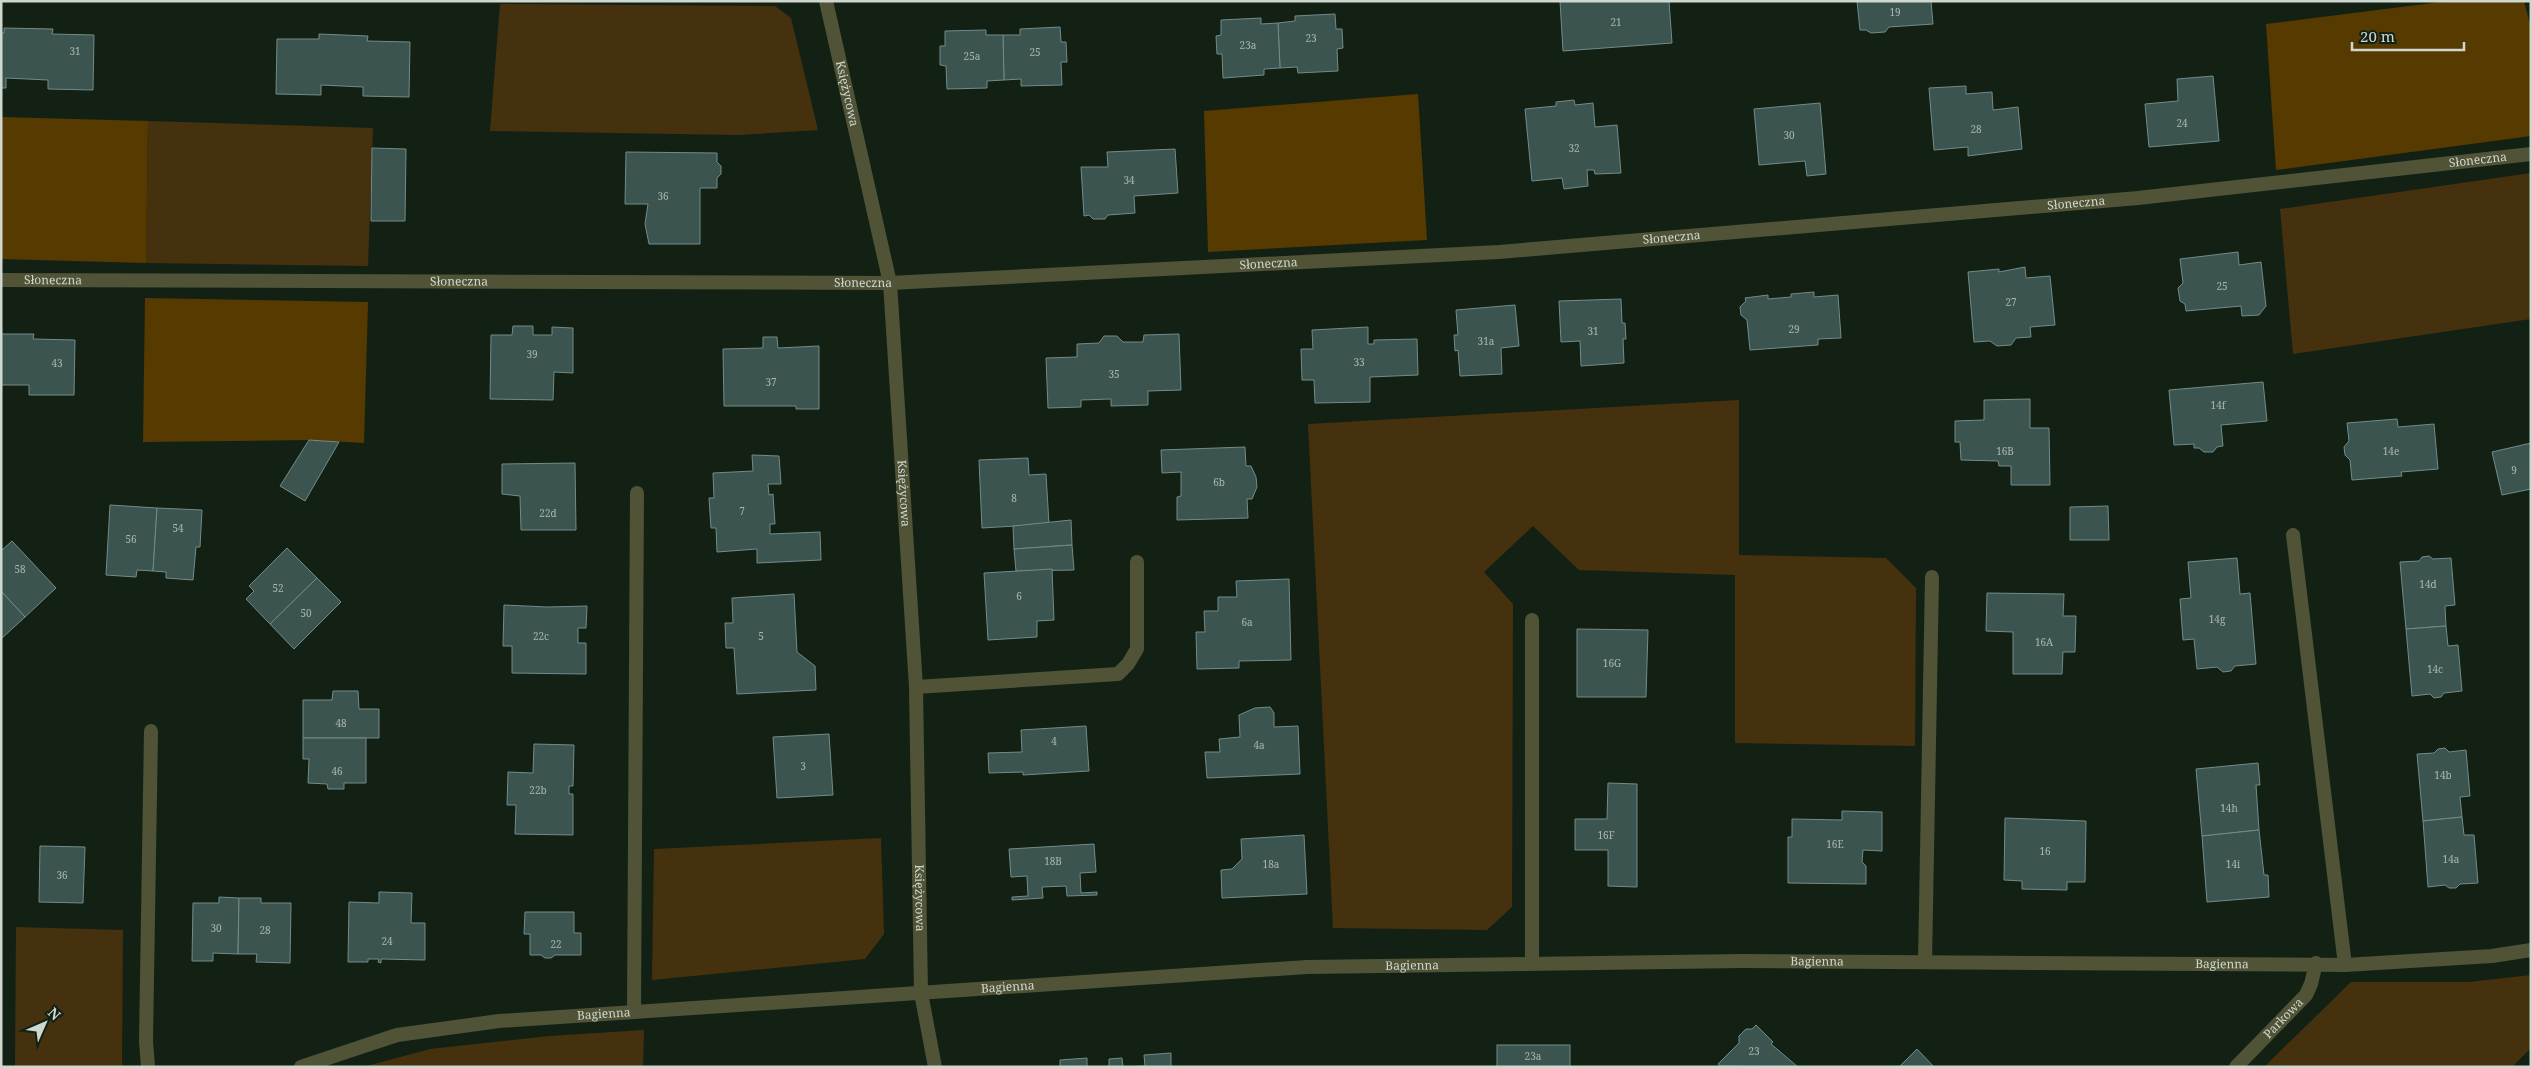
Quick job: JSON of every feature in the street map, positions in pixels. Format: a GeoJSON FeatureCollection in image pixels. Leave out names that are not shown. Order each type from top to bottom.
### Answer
{"type":"FeatureCollection","features":[{"type":"Feature","properties":{"kind":"street","name":"Księżycowa"},"geometry":{"type":"LineString","coordinates":[[826,1],[890,283],[916,687],[921,993],[935,1067]]}},
{"type":"Feature","properties":{"kind":"street","name":"Słoneczna"},"geometry":{"type":"LineString","coordinates":[[1,280],[890,283],[1499,252],[2138,198],[2531,154]]}},
{"type":"Feature","properties":{"kind":"street"},"geometry":{"type":"LineString","coordinates":[[634,1012],[637,493]]}},
{"type":"Feature","properties":{"kind":"street"},"geometry":{"type":"LineString","coordinates":[[2293,535],[2345,965]]}},
{"type":"Feature","properties":{"kind":"street"},"geometry":{"type":"LineString","coordinates":[[916,687],[1118,674],[1128,664],[1137,649],[1136,562]]}},
{"type":"Feature","properties":{"kind":"street"},"geometry":{"type":"LineString","coordinates":[[1925,962],[1932,577]]}},
{"type":"Feature","properties":{"kind":"street"},"geometry":{"type":"LineString","coordinates":[[1532,620],[1532,964]]}},
{"type":"Feature","properties":{"kind":"street"},"geometry":{"type":"LineString","coordinates":[[148,1067],[146,1041],[151,731]]}},
{"type":"Feature","properties":{"kind":"street","name":"Bagienna"},"geometry":{"type":"LineString","coordinates":[[301,1067],[397,1035],[499,1022],[1307,967],[1742,961],[2316,963],[2345,965],[2492,956],[2531,950]]}},
{"type":"Feature","properties":{"kind":"street","name":"Parkowa"},"geometry":{"type":"LineString","coordinates":[[2236,1067],[2306,995],[2316,963]]}},
{"type":"Feature","properties":{"kind":"shaded area"},"geometry":{"type":"Polygon","coordinates":[[[2449,1],[2524,1],[2531,28],[2531,136],[2276,170],[2266,24],[2449,1]]]}},
{"type":"Feature","properties":{"kind":"shaded area"},"geometry":{"type":"Polygon","coordinates":[[[500,4],[775,6],[791,18],[818,130],[738,135],[490,131],[500,4]]]}},
{"type":"Feature","properties":{"kind":"shaded area"},"geometry":{"type":"Polygon","coordinates":[[[1418,94],[1427,240],[1208,252],[1204,111],[1418,94]]]}},
{"type":"Feature","properties":{"kind":"shaded area"},"geometry":{"type":"Polygon","coordinates":[[[1,117],[148,121],[146,263],[1,259],[1,117]]]}},
{"type":"Feature","properties":{"kind":"shaded area"},"geometry":{"type":"Polygon","coordinates":[[[148,121],[373,128],[368,266],[146,263],[148,121]]]}},
{"type":"Feature","properties":{"kind":"shaded area"},"geometry":{"type":"Polygon","coordinates":[[[2531,173],[2531,319],[2293,354],[2280,209],[2531,173]]]}},
{"type":"Feature","properties":{"kind":"shaded area"},"geometry":{"type":"Polygon","coordinates":[[[145,298],[368,302],[364,443],[309,440],[143,442],[145,298]]]}},
{"type":"Feature","properties":{"kind":"shaded area"},"geometry":{"type":"Polygon","coordinates":[[[1739,400],[1739,555],[1886,558],[1916,588],[1915,746],[1735,743],[1735,575],[1579,570],[1533,526],[1484,572],[1513,604],[1512,907],[1487,930],[1333,928],[1308,424],[1739,400]]]}},
{"type":"Feature","properties":{"kind":"shaded area"},"geometry":{"type":"Polygon","coordinates":[[[881,838],[884,934],[865,959],[652,980],[654,849],[881,838]]]}},
{"type":"Feature","properties":{"kind":"shaded area"},"geometry":{"type":"Polygon","coordinates":[[[16,927],[123,930],[122,1067],[15,1067],[16,927]]]}},
{"type":"Feature","properties":{"kind":"shaded area"},"geometry":{"type":"Polygon","coordinates":[[[2531,975],[2531,1048],[2512,1067],[2264,1067],[2351,982],[2469,982],[2531,975]]]}},
{"type":"Feature","properties":{"kind":"shaded area"},"geometry":{"type":"Polygon","coordinates":[[[644,1030],[643,1067],[363,1067],[430,1049],[549,1036],[644,1030]]]}},
{"type":"Feature","properties":{"kind":"building"},"geometry":{"type":"Polygon","coordinates":[[[1560,1],[1669,1],[1672,43],[1563,51],[1560,1]]]}},
{"type":"Feature","properties":{"kind":"building"},"geometry":{"type":"Polygon","coordinates":[[[1857,1],[1931,1],[1933,24],[1889,27],[1885,32],[1871,33],[1866,30],[1860,30],[1857,1]]]}},
{"type":"Feature","properties":{"kind":"building"},"geometry":{"type":"Polygon","coordinates":[[[1335,14],[1336,29],[1342,29],[1343,48],[1337,49],[1338,71],[1298,73],[1297,67],[1280,68],[1278,23],[1295,21],[1295,16],[1335,14]]]}},
{"type":"Feature","properties":{"kind":"building"},"geometry":{"type":"Polygon","coordinates":[[[1261,18],[1261,24],[1278,23],[1280,68],[1264,69],[1264,75],[1223,78],[1222,54],[1217,54],[1216,36],[1221,35],[1221,20],[1261,18]]]}},
{"type":"Feature","properties":{"kind":"building"},"geometry":{"type":"Polygon","coordinates":[[[1060,27],[1061,42],[1066,42],[1067,62],[1061,62],[1062,85],[1021,86],[1021,79],[1004,80],[1003,35],[1020,35],[1020,29],[1060,27]]]}},
{"type":"Feature","properties":{"kind":"building"},"geometry":{"type":"Polygon","coordinates":[[[4,28],[53,29],[52,34],[94,35],[93,90],[48,89],[48,80],[6,78],[6,88],[1,88],[1,33],[4,33],[4,28]]]}},
{"type":"Feature","properties":{"kind":"building"},"geometry":{"type":"Polygon","coordinates":[[[986,30],[986,35],[1003,35],[1004,80],[987,81],[987,88],[947,89],[946,66],[940,65],[940,46],[945,46],[945,31],[986,30]]]}},
{"type":"Feature","properties":{"kind":"building"},"geometry":{"type":"Polygon","coordinates":[[[319,34],[368,36],[367,41],[410,42],[409,97],[363,96],[363,87],[321,85],[321,95],[276,94],[277,39],[319,39],[319,34]]]}},
{"type":"Feature","properties":{"kind":"building"},"geometry":{"type":"Polygon","coordinates":[[[2213,76],[2219,141],[2149,147],[2145,104],[2178,101],[2177,79],[2213,76]]]}},
{"type":"Feature","properties":{"kind":"building"},"geometry":{"type":"Polygon","coordinates":[[[1966,86],[1966,94],[1992,92],[1993,110],[2018,107],[2022,149],[1968,156],[1968,147],[1934,150],[1929,88],[1966,86]]]}},
{"type":"Feature","properties":{"kind":"building"},"geometry":{"type":"Polygon","coordinates":[[[1574,100],[1575,105],[1593,103],[1595,127],[1617,125],[1621,173],[1595,174],[1594,170],[1587,170],[1588,186],[1564,189],[1562,178],[1532,181],[1525,109],[1556,106],[1556,102],[1574,100]]]}},
{"type":"Feature","properties":{"kind":"building"},"geometry":{"type":"Polygon","coordinates":[[[1820,103],[1826,174],[1807,176],[1805,161],[1759,165],[1754,109],[1820,103]]]}},
{"type":"Feature","properties":{"kind":"building"},"geometry":{"type":"Polygon","coordinates":[[[372,148],[406,149],[405,221],[371,221],[372,148]]]}},
{"type":"Feature","properties":{"kind":"building"},"geometry":{"type":"Polygon","coordinates":[[[1175,149],[1178,193],[1134,196],[1135,213],[1108,215],[1105,219],[1093,219],[1089,215],[1084,216],[1081,167],[1108,167],[1107,152],[1175,149]]]}},
{"type":"Feature","properties":{"kind":"building"},"geometry":{"type":"Polygon","coordinates":[[[626,152],[717,153],[717,162],[721,166],[721,174],[717,178],[717,188],[700,188],[700,244],[649,244],[645,224],[648,204],[625,204],[626,152]]]}},
{"type":"Feature","properties":{"kind":"building"},"geometry":{"type":"Polygon","coordinates":[[[2238,252],[2239,265],[2261,262],[2266,306],[2259,315],[2242,316],[2241,306],[2186,311],[2185,304],[2180,301],[2178,288],[2183,283],[2180,259],[2238,252]]]}},
{"type":"Feature","properties":{"kind":"building"},"geometry":{"type":"Polygon","coordinates":[[[2025,267],[2026,278],[2050,276],[2055,325],[2030,327],[2031,337],[2016,338],[2011,345],[1997,346],[1990,341],[1974,342],[1968,272],[1999,269],[1999,272],[2025,267]]]}},
{"type":"Feature","properties":{"kind":"building"},"geometry":{"type":"Polygon","coordinates":[[[1814,292],[1814,297],[1838,295],[1841,338],[1818,339],[1818,345],[1750,350],[1747,320],[1741,315],[1740,307],[1746,301],[1745,298],[1768,295],[1768,299],[1791,297],[1791,294],[1814,292]]]}},
{"type":"Feature","properties":{"kind":"building"},"geometry":{"type":"Polygon","coordinates":[[[1621,299],[1622,323],[1625,323],[1626,339],[1623,339],[1624,363],[1581,366],[1580,341],[1561,342],[1559,301],[1621,299]]]}},
{"type":"Feature","properties":{"kind":"building"},"geometry":{"type":"Polygon","coordinates":[[[1515,305],[1519,346],[1501,348],[1502,374],[1460,376],[1458,350],[1455,351],[1454,335],[1458,335],[1456,310],[1515,305]]]}},
{"type":"Feature","properties":{"kind":"building"},"geometry":{"type":"Polygon","coordinates":[[[513,326],[533,326],[533,335],[552,335],[552,327],[573,328],[573,373],[554,372],[553,400],[490,399],[491,335],[512,335],[513,326]]]}},
{"type":"Feature","properties":{"kind":"building"},"geometry":{"type":"Polygon","coordinates":[[[1368,327],[1368,344],[1374,344],[1374,340],[1417,339],[1418,375],[1370,377],[1370,402],[1315,403],[1314,380],[1302,380],[1301,349],[1313,349],[1312,330],[1368,327]]]}},
{"type":"Feature","properties":{"kind":"building"},"geometry":{"type":"Polygon","coordinates":[[[1,334],[34,334],[33,339],[75,340],[74,395],[29,395],[29,385],[1,385],[1,334]]]}},
{"type":"Feature","properties":{"kind":"building"},"geometry":{"type":"Polygon","coordinates":[[[1179,334],[1181,390],[1148,391],[1148,405],[1111,406],[1111,399],[1081,400],[1081,407],[1048,408],[1046,358],[1077,357],[1077,344],[1099,343],[1104,336],[1117,336],[1123,342],[1143,342],[1144,335],[1179,334]]]}},
{"type":"Feature","properties":{"kind":"building"},"geometry":{"type":"Polygon","coordinates":[[[763,337],[777,337],[778,348],[819,346],[819,409],[796,409],[796,406],[724,406],[723,349],[763,348],[763,337]]]}},
{"type":"Feature","properties":{"kind":"building"},"geometry":{"type":"Polygon","coordinates":[[[2263,382],[2267,421],[2221,425],[2223,446],[2217,447],[2213,452],[2204,452],[2199,448],[2194,448],[2194,444],[2174,445],[2169,390],[2263,382]]]}},
{"type":"Feature","properties":{"kind":"building"},"geometry":{"type":"Polygon","coordinates":[[[2030,399],[2030,428],[2049,428],[2050,485],[2011,485],[2011,466],[1999,466],[1998,461],[1961,460],[1960,442],[1955,442],[1955,421],[1984,420],[1984,400],[2030,399]]]}},
{"type":"Feature","properties":{"kind":"building"},"geometry":{"type":"Polygon","coordinates":[[[2397,419],[2398,427],[2434,424],[2438,469],[2401,472],[2402,476],[2352,480],[2350,460],[2345,455],[2344,447],[2349,441],[2347,423],[2397,419]]]}},
{"type":"Feature","properties":{"kind":"building"},"geometry":{"type":"Polygon","coordinates":[[[309,440],[339,442],[305,501],[280,486],[309,440]]]}},
{"type":"Feature","properties":{"kind":"building"},"geometry":{"type":"Polygon","coordinates":[[[2531,443],[2531,489],[2502,495],[2492,452],[2531,443]]]}},
{"type":"Feature","properties":{"kind":"building"},"geometry":{"type":"Polygon","coordinates":[[[1245,447],[1246,466],[1251,466],[1256,477],[1257,487],[1252,499],[1247,499],[1248,518],[1177,520],[1177,497],[1181,496],[1181,472],[1162,473],[1161,450],[1245,447]]]}},
{"type":"Feature","properties":{"kind":"building"},"geometry":{"type":"Polygon","coordinates":[[[752,455],[779,456],[781,484],[768,484],[769,495],[773,494],[775,524],[770,524],[770,534],[820,532],[821,560],[757,563],[757,549],[717,552],[716,528],[711,528],[709,498],[714,498],[713,473],[753,471],[752,455]]]}},
{"type":"Feature","properties":{"kind":"building"},"geometry":{"type":"Polygon","coordinates":[[[1028,458],[1029,475],[1046,474],[1049,524],[982,528],[979,460],[1028,458]]]}},
{"type":"Feature","properties":{"kind":"building"},"geometry":{"type":"Polygon","coordinates":[[[575,463],[576,530],[521,530],[520,496],[502,494],[502,464],[575,463]]]}},
{"type":"Feature","properties":{"kind":"building"},"geometry":{"type":"Polygon","coordinates":[[[110,505],[157,508],[153,571],[137,570],[136,577],[106,575],[110,505]]]}},
{"type":"Feature","properties":{"kind":"building"},"geometry":{"type":"Polygon","coordinates":[[[2108,506],[2109,540],[2070,540],[2070,507],[2108,506]]]}},
{"type":"Feature","properties":{"kind":"building"},"geometry":{"type":"Polygon","coordinates":[[[157,508],[202,510],[200,547],[196,547],[193,580],[166,578],[166,572],[153,571],[157,508]]]}},
{"type":"Feature","properties":{"kind":"building"},"geometry":{"type":"Polygon","coordinates":[[[1071,520],[1072,545],[1014,549],[1013,526],[1071,520]]]}},
{"type":"Feature","properties":{"kind":"building"},"geometry":{"type":"Polygon","coordinates":[[[12,541],[56,588],[25,617],[1,591],[1,551],[12,541]]]}},
{"type":"Feature","properties":{"kind":"building"},"geometry":{"type":"Polygon","coordinates":[[[1072,545],[1074,570],[1016,571],[1014,549],[1072,545]]]}},
{"type":"Feature","properties":{"kind":"building"},"geometry":{"type":"Polygon","coordinates":[[[287,548],[317,578],[270,624],[246,599],[254,591],[249,586],[287,548]]]}},
{"type":"Feature","properties":{"kind":"building"},"geometry":{"type":"Polygon","coordinates":[[[2429,556],[2433,559],[2451,558],[2455,605],[2445,606],[2446,626],[2406,629],[2400,562],[2419,561],[2422,557],[2429,556]]]}},
{"type":"Feature","properties":{"kind":"building"},"geometry":{"type":"Polygon","coordinates":[[[2237,558],[2240,594],[2250,593],[2256,664],[2235,666],[2231,671],[2223,672],[2217,667],[2197,669],[2194,639],[2183,640],[2180,599],[2191,598],[2188,562],[2237,558]]]}},
{"type":"Feature","properties":{"kind":"building"},"geometry":{"type":"Polygon","coordinates":[[[1052,569],[1054,620],[1037,621],[1037,637],[988,640],[984,573],[1052,569]]]}},
{"type":"Feature","properties":{"kind":"building"},"geometry":{"type":"Polygon","coordinates":[[[317,578],[341,602],[294,649],[270,624],[317,578]]]}},
{"type":"Feature","properties":{"kind":"building"},"geometry":{"type":"Polygon","coordinates":[[[1289,579],[1291,660],[1239,661],[1239,668],[1197,669],[1196,632],[1205,632],[1204,611],[1218,611],[1218,597],[1237,597],[1236,581],[1289,579]]]}},
{"type":"Feature","properties":{"kind":"building"},"geometry":{"type":"Polygon","coordinates":[[[1,591],[25,617],[1,639],[1,591]]]}},
{"type":"Feature","properties":{"kind":"building"},"geometry":{"type":"Polygon","coordinates":[[[1987,593],[2064,594],[2063,616],[2076,616],[2075,652],[2063,652],[2062,674],[2013,674],[2013,632],[1986,631],[1987,593]]]}},
{"type":"Feature","properties":{"kind":"building"},"geometry":{"type":"Polygon","coordinates":[[[794,594],[797,652],[815,666],[816,690],[737,694],[734,648],[726,648],[725,623],[733,623],[732,598],[794,594]]]}},
{"type":"Feature","properties":{"kind":"building"},"geometry":{"type":"Polygon","coordinates":[[[504,605],[587,606],[586,628],[578,628],[578,643],[586,643],[586,674],[512,673],[512,646],[503,646],[504,605]]]}},
{"type":"Feature","properties":{"kind":"building"},"geometry":{"type":"Polygon","coordinates":[[[2446,626],[2448,646],[2458,645],[2462,691],[2444,693],[2441,697],[2434,698],[2430,694],[2412,696],[2406,629],[2446,626]]]}},
{"type":"Feature","properties":{"kind":"building"},"geometry":{"type":"Polygon","coordinates":[[[1577,629],[1648,630],[1646,697],[1577,697],[1577,629]]]}},
{"type":"Feature","properties":{"kind":"building"},"geometry":{"type":"Polygon","coordinates":[[[333,691],[358,691],[359,709],[379,709],[379,738],[303,738],[303,700],[332,700],[333,691]]]}},
{"type":"Feature","properties":{"kind":"building"},"geometry":{"type":"Polygon","coordinates":[[[1270,707],[1274,713],[1274,727],[1298,726],[1300,774],[1207,778],[1205,752],[1220,752],[1219,739],[1240,737],[1239,715],[1255,708],[1270,707]]]}},
{"type":"Feature","properties":{"kind":"building"},"geometry":{"type":"Polygon","coordinates":[[[1086,726],[1089,771],[1023,775],[1023,772],[989,773],[988,753],[1022,752],[1021,730],[1086,726]]]}},
{"type":"Feature","properties":{"kind":"building"},"geometry":{"type":"Polygon","coordinates":[[[829,734],[833,795],[777,798],[773,737],[829,734]]]}},
{"type":"Feature","properties":{"kind":"building"},"geometry":{"type":"Polygon","coordinates":[[[303,738],[366,738],[366,783],[344,783],[344,789],[328,789],[327,784],[308,783],[309,759],[303,759],[303,738]]]}},
{"type":"Feature","properties":{"kind":"building"},"geometry":{"type":"Polygon","coordinates":[[[534,744],[574,745],[573,786],[569,786],[569,794],[573,794],[573,835],[515,834],[516,805],[507,805],[508,772],[533,773],[534,744]]]}},
{"type":"Feature","properties":{"kind":"building"},"geometry":{"type":"Polygon","coordinates":[[[2445,748],[2449,752],[2466,750],[2470,796],[2460,797],[2462,817],[2423,821],[2417,754],[2434,753],[2438,749],[2445,748]]]}},
{"type":"Feature","properties":{"kind":"building"},"geometry":{"type":"Polygon","coordinates":[[[2258,763],[2260,785],[2256,785],[2259,830],[2202,836],[2196,769],[2258,763]]]}},
{"type":"Feature","properties":{"kind":"building"},"geometry":{"type":"Polygon","coordinates":[[[1608,783],[1637,784],[1637,887],[1608,886],[1608,850],[1575,850],[1575,819],[1607,819],[1608,783]]]}},
{"type":"Feature","properties":{"kind":"building"},"geometry":{"type":"Polygon","coordinates":[[[1842,811],[1882,812],[1882,851],[1863,850],[1862,862],[1866,866],[1866,884],[1788,883],[1788,837],[1792,837],[1792,819],[1842,820],[1842,811]]]}},
{"type":"Feature","properties":{"kind":"building"},"geometry":{"type":"Polygon","coordinates":[[[2462,817],[2464,835],[2474,835],[2478,883],[2460,884],[2456,888],[2449,888],[2445,885],[2428,887],[2423,821],[2462,817]]]}},
{"type":"Feature","properties":{"kind":"building"},"geometry":{"type":"Polygon","coordinates":[[[2005,818],[2086,821],[2085,882],[2067,882],[2067,890],[2022,889],[2022,881],[2004,880],[2005,818]]]}},
{"type":"Feature","properties":{"kind":"building"},"geometry":{"type":"Polygon","coordinates":[[[2259,830],[2264,875],[2268,875],[2269,897],[2207,902],[2202,836],[2259,830]]]}},
{"type":"Feature","properties":{"kind":"building"},"geometry":{"type":"Polygon","coordinates":[[[1304,835],[1307,894],[1222,898],[1221,870],[1232,869],[1242,859],[1241,839],[1304,835]]]}},
{"type":"Feature","properties":{"kind":"building"},"geometry":{"type":"Polygon","coordinates":[[[1094,844],[1096,872],[1080,873],[1081,893],[1097,892],[1097,895],[1067,896],[1066,886],[1042,887],[1043,898],[1012,900],[1012,897],[1028,896],[1027,876],[1011,877],[1009,849],[1094,844]]]}},
{"type":"Feature","properties":{"kind":"building"},"geometry":{"type":"Polygon","coordinates":[[[40,846],[85,847],[83,903],[39,902],[40,846]]]}},
{"type":"Feature","properties":{"kind":"building"},"geometry":{"type":"Polygon","coordinates":[[[379,892],[412,893],[411,923],[425,923],[425,960],[381,959],[381,963],[378,962],[379,959],[368,959],[368,962],[348,962],[349,902],[379,903],[379,892]]]}},
{"type":"Feature","properties":{"kind":"building"},"geometry":{"type":"Polygon","coordinates":[[[219,897],[239,898],[238,954],[213,953],[213,961],[192,961],[193,903],[219,903],[219,897]]]}},
{"type":"Feature","properties":{"kind":"building"},"geometry":{"type":"Polygon","coordinates":[[[239,898],[261,898],[261,903],[291,903],[290,963],[256,962],[257,954],[238,954],[239,898]]]}},
{"type":"Feature","properties":{"kind":"building"},"geometry":{"type":"Polygon","coordinates":[[[525,912],[574,912],[574,933],[581,933],[581,955],[555,955],[551,958],[545,958],[541,955],[530,955],[530,934],[524,934],[525,912]]]}},
{"type":"Feature","properties":{"kind":"building"},"geometry":{"type":"Polygon","coordinates":[[[1756,1025],[1773,1042],[1771,1044],[1798,1067],[1720,1066],[1718,1064],[1739,1043],[1739,1036],[1746,1029],[1752,1029],[1756,1025]]]}},
{"type":"Feature","properties":{"kind":"building"},"geometry":{"type":"Polygon","coordinates":[[[1497,1045],[1570,1045],[1570,1067],[1497,1067],[1497,1045]]]}},
{"type":"Feature","properties":{"kind":"building"},"geometry":{"type":"Polygon","coordinates":[[[1917,1049],[1934,1067],[1899,1067],[1917,1049]]]}},
{"type":"Feature","properties":{"kind":"building"},"geometry":{"type":"Polygon","coordinates":[[[1171,1053],[1171,1067],[1124,1067],[1145,1066],[1144,1055],[1171,1053]]]}},
{"type":"Feature","properties":{"kind":"building"},"geometry":{"type":"Polygon","coordinates":[[[1087,1058],[1087,1067],[1060,1067],[1060,1060],[1087,1058]]]}},
{"type":"Feature","properties":{"kind":"building"},"geometry":{"type":"Polygon","coordinates":[[[1122,1058],[1123,1067],[1109,1067],[1109,1059],[1122,1058]]]}}]}
